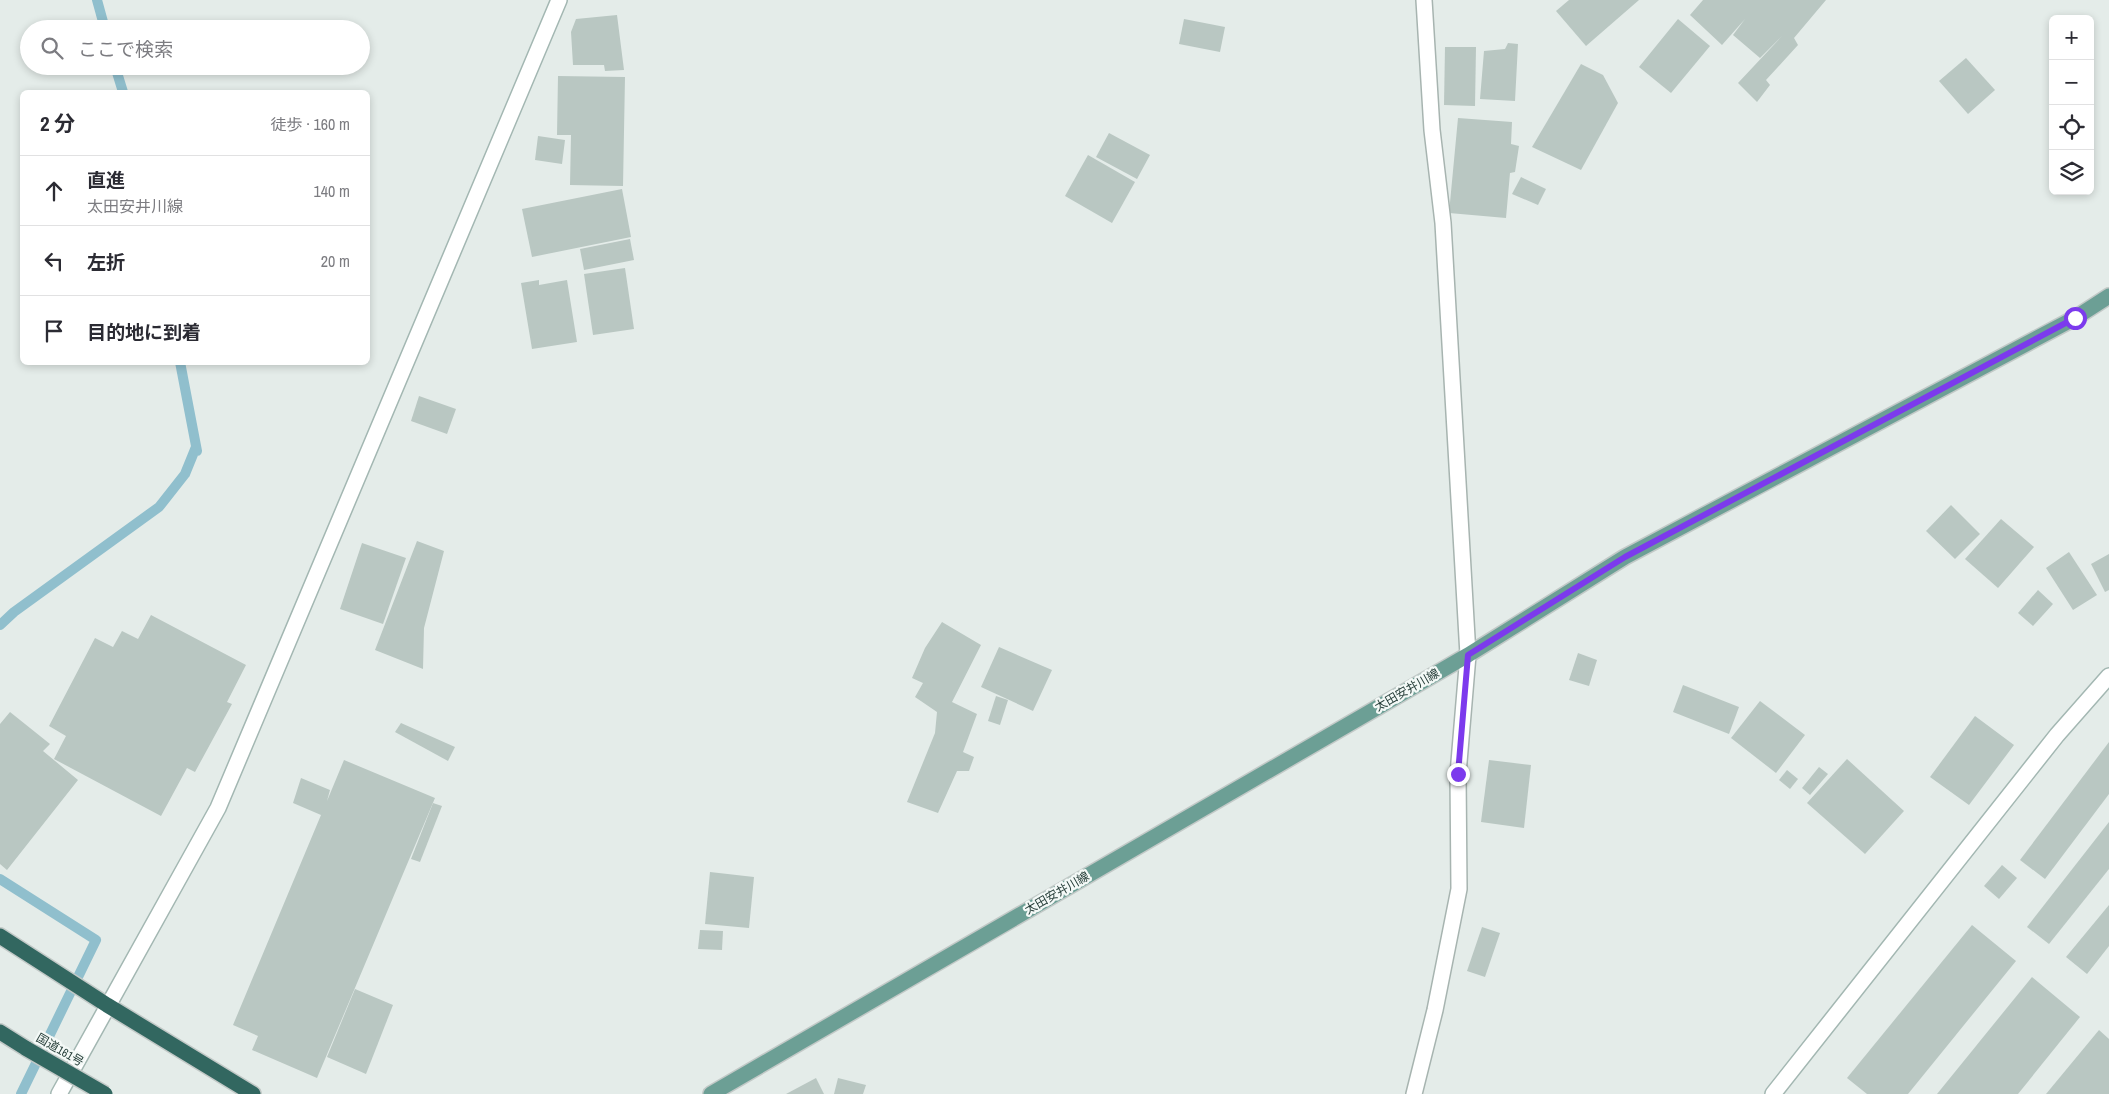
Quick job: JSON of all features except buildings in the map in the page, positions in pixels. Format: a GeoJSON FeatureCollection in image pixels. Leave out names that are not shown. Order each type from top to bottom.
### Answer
{"type":"FeatureCollection","features":[{"type":"Feature","properties":{"kind":"highway"},"geometry":{"type":"LineString","coordinates":[[0,936],[107,1005],[253,1094]]}},
{"type":"Feature","properties":{"kind":"highway","name":"国道161号"},"geometry":{"type":"LineString","coordinates":[[0,1032],[105,1094]]}},
{"type":"Feature","properties":{"kind":"main road","name":"太田安井川線"},"geometry":{"type":"LineString","coordinates":[[711,1094],[1468,655],[1625,557],[2075,318],[2109,296]]}},
{"type":"Feature","properties":{"kind":"street"},"geometry":{"type":"LineString","coordinates":[[59,1094],[218,808],[559,0]]}},
{"type":"Feature","properties":{"kind":"street"},"geometry":{"type":"LineString","coordinates":[[1414,1094],[1436,1010],[1459,889],[1458,774],[1468,655],[1442,223],[1432,130],[1424,0]]}},
{"type":"Feature","properties":{"kind":"street"},"geometry":{"type":"LineString","coordinates":[[1773,1094],[2057,735],[2109,676]]}},
{"type":"Feature","properties":{"kind":"waterway"},"geometry":{"type":"LineString","coordinates":[[97,0],[103,20]]}},
{"type":"Feature","properties":{"kind":"waterway"},"geometry":{"type":"LineString","coordinates":[[118,75],[122,90]]}},
{"type":"Feature","properties":{"kind":"waterway"},"geometry":{"type":"LineString","coordinates":[[0,625],[14,612],[159,507],[185,474],[196,447],[197,451],[181,365]]}},
{"type":"Feature","properties":{"kind":"waterway"},"geometry":{"type":"LineString","coordinates":[[0,879],[96,940],[21,1094]]}},
{"type":"Feature","properties":{"kind":"route"},"geometry":{"type":"LineString","coordinates":[[1458,774],[1468,655],[1625,557],[2075,318]]}}]}
